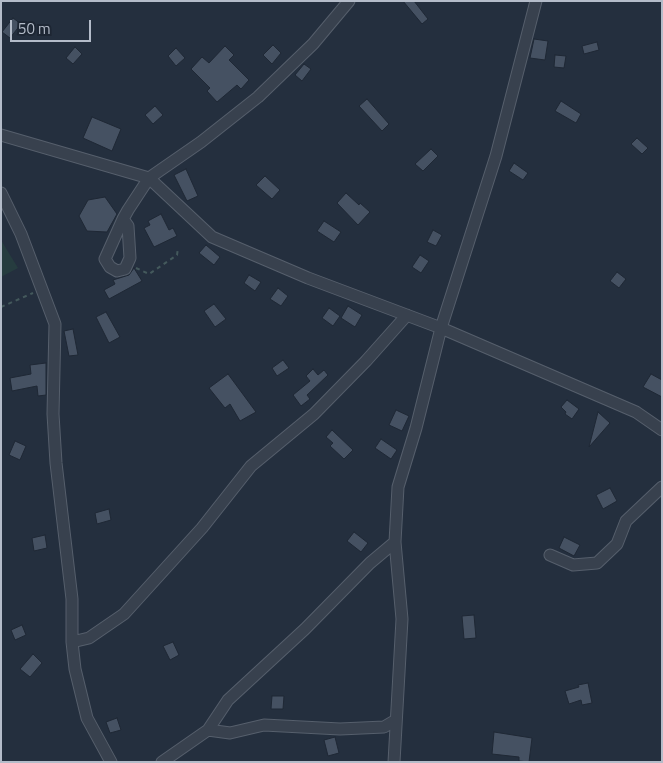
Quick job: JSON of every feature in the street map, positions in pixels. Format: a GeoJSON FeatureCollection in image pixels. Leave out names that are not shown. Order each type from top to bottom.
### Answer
{"type":"FeatureCollection","features":[{"type":"Feature","properties":{"kind":"street"},"geometry":{"type":"LineString","coordinates":[[123,219],[128,226],[130,258],[125,269],[117,271],[110,267],[105,259],[123,219],[148,178],[201,142],[258,97],[313,44],[349,1]]}},
{"type":"Feature","properties":{"kind":"street"},"geometry":{"type":"LineString","coordinates":[[394,762],[402,619],[396,542],[398,487],[416,428],[441,328],[496,156],[536,1]]}},
{"type":"Feature","properties":{"kind":"street"},"geometry":{"type":"LineString","coordinates":[[1,135],[148,178],[212,237],[308,278],[441,328],[636,412],[662,430]]}},
{"type":"Feature","properties":{"kind":"street"},"geometry":{"type":"LineString","coordinates":[[1,193],[21,234],[55,324],[53,414],[56,463],[72,599],[72,642],[75,669],[87,718],[111,762]]}},
{"type":"Feature","properties":{"kind":"street"},"geometry":{"type":"LineString","coordinates":[[72,642],[89,638],[124,614],[202,528],[251,466],[314,414],[366,361],[407,315]]}},
{"type":"Feature","properties":{"kind":"street"},"geometry":{"type":"LineString","coordinates":[[550,555],[573,566],[597,564],[617,544],[626,521],[662,487]]}},
{"type":"Feature","properties":{"kind":"street"},"geometry":{"type":"LineString","coordinates":[[162,762],[208,730],[228,700],[305,630],[370,563],[396,542]]}},
{"type":"Feature","properties":{"kind":"street"},"geometry":{"type":"LineString","coordinates":[[208,730],[230,733],[264,725],[340,729],[384,727],[396,720]]}},
{"type":"Feature","properties":{"kind":"path"},"geometry":{"type":"LineString","coordinates":[[127,264],[148,274],[177,254],[178,248]]}},
{"type":"Feature","properties":{"kind":"path"},"geometry":{"type":"LineString","coordinates":[[1,307],[42,289]]}},
{"type":"Feature","properties":{"kind":"green space"},"geometry":{"type":"Polygon","coordinates":[[[1,240],[18,268],[1,277],[1,240]]]}},
{"type":"Feature","properties":{"kind":"building"},"geometry":{"type":"Polygon","coordinates":[[[403,1],[414,1],[428,19],[422,24],[403,1]]]}},
{"type":"Feature","properties":{"kind":"building"},"geometry":{"type":"Polygon","coordinates":[[[13,18],[21,24],[10,38],[2,32],[13,18]]]}},
{"type":"Feature","properties":{"kind":"building"},"geometry":{"type":"Polygon","coordinates":[[[534,39],[548,41],[545,60],[530,58],[534,39]]]}},
{"type":"Feature","properties":{"kind":"building"},"geometry":{"type":"Polygon","coordinates":[[[597,42],[599,50],[584,54],[582,46],[597,42]]]}},
{"type":"Feature","properties":{"kind":"building"},"geometry":{"type":"Polygon","coordinates":[[[273,45],[281,53],[272,64],[263,55],[273,45]]]}},
{"type":"Feature","properties":{"kind":"building"},"geometry":{"type":"Polygon","coordinates":[[[225,46],[234,55],[229,60],[249,80],[241,89],[237,85],[217,102],[207,91],[210,88],[191,69],[202,57],[209,63],[225,46]]]}},
{"type":"Feature","properties":{"kind":"building"},"geometry":{"type":"Polygon","coordinates":[[[75,47],[82,54],[73,64],[66,58],[75,47]]]}},
{"type":"Feature","properties":{"kind":"building"},"geometry":{"type":"Polygon","coordinates":[[[176,48],[185,58],[176,66],[168,56],[176,48]]]}},
{"type":"Feature","properties":{"kind":"building"},"geometry":{"type":"Polygon","coordinates":[[[555,55],[566,56],[564,68],[554,67],[555,55]]]}},
{"type":"Feature","properties":{"kind":"building"},"geometry":{"type":"Polygon","coordinates":[[[304,64],[311,69],[302,81],[295,75],[304,64]]]}},
{"type":"Feature","properties":{"kind":"building"},"geometry":{"type":"Polygon","coordinates":[[[367,99],[389,124],[382,131],[359,106],[367,99]]]}},
{"type":"Feature","properties":{"kind":"building"},"geometry":{"type":"Polygon","coordinates":[[[561,101],[581,114],[576,123],[555,111],[561,101]]]}},
{"type":"Feature","properties":{"kind":"building"},"geometry":{"type":"Polygon","coordinates":[[[155,106],[163,115],[153,124],[145,115],[155,106]]]}},
{"type":"Feature","properties":{"kind":"building"},"geometry":{"type":"Polygon","coordinates":[[[92,117],[121,129],[112,151],[83,138],[92,117]]]}},
{"type":"Feature","properties":{"kind":"building"},"geometry":{"type":"Polygon","coordinates":[[[637,138],[648,148],[642,154],[631,144],[637,138]]]}},
{"type":"Feature","properties":{"kind":"building"},"geometry":{"type":"Polygon","coordinates":[[[431,149],[438,156],[423,171],[415,164],[431,149]]]}},
{"type":"Feature","properties":{"kind":"building"},"geometry":{"type":"Polygon","coordinates":[[[514,163],[528,173],[523,180],[509,171],[514,163]]]}},
{"type":"Feature","properties":{"kind":"building"},"geometry":{"type":"Polygon","coordinates":[[[186,169],[198,196],[187,201],[174,175],[186,169]]]}},
{"type":"Feature","properties":{"kind":"building"},"geometry":{"type":"Polygon","coordinates":[[[265,176],[280,190],[272,199],[256,185],[265,176]]]}},
{"type":"Feature","properties":{"kind":"building"},"geometry":{"type":"Polygon","coordinates":[[[346,193],[370,212],[358,225],[337,203],[346,193]]]}},
{"type":"Feature","properties":{"kind":"building"},"geometry":{"type":"Polygon","coordinates":[[[105,197],[117,214],[107,232],[87,231],[79,216],[88,200],[105,197]]]}},
{"type":"Feature","properties":{"kind":"building"},"geometry":{"type":"Polygon","coordinates":[[[161,214],[169,230],[173,228],[177,236],[154,247],[144,228],[150,225],[148,221],[161,214]]]}},
{"type":"Feature","properties":{"kind":"building"},"geometry":{"type":"Polygon","coordinates":[[[324,221],[341,232],[334,242],[317,231],[324,221]]]}},
{"type":"Feature","properties":{"kind":"building"},"geometry":{"type":"Polygon","coordinates":[[[433,230],[442,235],[436,246],[427,242],[433,230]]]}},
{"type":"Feature","properties":{"kind":"building"},"geometry":{"type":"Polygon","coordinates":[[[206,245],[220,257],[214,265],[199,253],[206,245]]]}},
{"type":"Feature","properties":{"kind":"building"},"geometry":{"type":"Polygon","coordinates":[[[420,255],[429,261],[421,273],[412,267],[420,255]]]}},
{"type":"Feature","properties":{"kind":"building"},"geometry":{"type":"Polygon","coordinates":[[[134,268],[142,281],[109,299],[104,290],[115,284],[113,280],[129,275],[134,268]]]}},
{"type":"Feature","properties":{"kind":"building"},"geometry":{"type":"Polygon","coordinates":[[[617,272],[626,279],[619,288],[610,281],[617,272]]]}},
{"type":"Feature","properties":{"kind":"building"},"geometry":{"type":"Polygon","coordinates":[[[249,275],[261,282],[255,291],[244,283],[249,275]]]}},
{"type":"Feature","properties":{"kind":"building"},"geometry":{"type":"Polygon","coordinates":[[[278,288],[288,296],[281,306],[270,299],[278,288]]]}},
{"type":"Feature","properties":{"kind":"building"},"geometry":{"type":"Polygon","coordinates":[[[214,304],[226,319],[215,327],[204,311],[214,304]]]}},
{"type":"Feature","properties":{"kind":"building"},"geometry":{"type":"Polygon","coordinates":[[[348,306],[362,315],[355,327],[341,318],[348,306]]]}},
{"type":"Feature","properties":{"kind":"building"},"geometry":{"type":"Polygon","coordinates":[[[329,308],[340,316],[333,326],[322,318],[329,308]]]}},
{"type":"Feature","properties":{"kind":"building"},"geometry":{"type":"Polygon","coordinates":[[[106,312],[120,337],[109,343],[96,317],[106,312]]]}},
{"type":"Feature","properties":{"kind":"building"},"geometry":{"type":"Polygon","coordinates":[[[73,329],[78,355],[69,356],[64,331],[73,329]]]}},
{"type":"Feature","properties":{"kind":"building"},"geometry":{"type":"Polygon","coordinates":[[[283,360],[289,368],[277,376],[272,368],[283,360]]]}},
{"type":"Feature","properties":{"kind":"building"},"geometry":{"type":"Polygon","coordinates":[[[46,363],[46,395],[38,396],[37,386],[12,391],[10,378],[31,374],[30,365],[46,363]]]}},
{"type":"Feature","properties":{"kind":"building"},"geometry":{"type":"Polygon","coordinates":[[[313,369],[318,375],[324,370],[328,375],[307,395],[310,399],[301,406],[293,395],[310,381],[306,376],[313,369]]]}},
{"type":"Feature","properties":{"kind":"building"},"geometry":{"type":"Polygon","coordinates":[[[228,374],[256,412],[240,421],[230,404],[225,408],[209,388],[228,374]]]}},
{"type":"Feature","properties":{"kind":"building"},"geometry":{"type":"Polygon","coordinates":[[[651,374],[662,380],[662,397],[643,387],[651,374]]]}},
{"type":"Feature","properties":{"kind":"building"},"geometry":{"type":"Polygon","coordinates":[[[567,400],[579,409],[572,419],[565,414],[566,412],[561,407],[567,400]]]}},
{"type":"Feature","properties":{"kind":"building"},"geometry":{"type":"Polygon","coordinates":[[[396,410],[409,416],[402,431],[389,425],[396,410]]]}},
{"type":"Feature","properties":{"kind":"building"},"geometry":{"type":"Polygon","coordinates":[[[598,412],[610,423],[589,447],[598,412]]]}},
{"type":"Feature","properties":{"kind":"building"},"geometry":{"type":"Polygon","coordinates":[[[332,430],[353,450],[344,459],[330,446],[333,443],[326,437],[332,430]]]}},
{"type":"Feature","properties":{"kind":"building"},"geometry":{"type":"Polygon","coordinates":[[[381,439],[397,450],[391,459],[375,448],[381,439]]]}},
{"type":"Feature","properties":{"kind":"building"},"geometry":{"type":"Polygon","coordinates":[[[15,441],[26,446],[20,460],[9,455],[15,441]]]}},
{"type":"Feature","properties":{"kind":"building"},"geometry":{"type":"Polygon","coordinates":[[[610,488],[617,501],[603,509],[596,495],[610,488]]]}},
{"type":"Feature","properties":{"kind":"building"},"geometry":{"type":"Polygon","coordinates":[[[109,509],[111,520],[97,524],[95,513],[109,509]]]}},
{"type":"Feature","properties":{"kind":"building"},"geometry":{"type":"Polygon","coordinates":[[[354,532],[368,543],[361,552],[347,541],[354,532]]]}},
{"type":"Feature","properties":{"kind":"building"},"geometry":{"type":"Polygon","coordinates":[[[45,535],[47,548],[34,551],[32,538],[45,535]]]}},
{"type":"Feature","properties":{"kind":"building"},"geometry":{"type":"Polygon","coordinates":[[[564,537],[580,545],[574,556],[559,548],[564,537]]]}},
{"type":"Feature","properties":{"kind":"building"},"geometry":{"type":"Polygon","coordinates":[[[474,615],[476,638],[464,639],[462,616],[474,615]]]}},
{"type":"Feature","properties":{"kind":"building"},"geometry":{"type":"Polygon","coordinates":[[[22,625],[26,635],[15,640],[11,630],[22,625]]]}},
{"type":"Feature","properties":{"kind":"building"},"geometry":{"type":"Polygon","coordinates":[[[173,642],[179,655],[170,660],[163,646],[173,642]]]}},
{"type":"Feature","properties":{"kind":"building"},"geometry":{"type":"Polygon","coordinates":[[[33,654],[42,663],[30,677],[20,669],[33,654]]]}},
{"type":"Feature","properties":{"kind":"building"},"geometry":{"type":"Polygon","coordinates":[[[588,683],[592,703],[582,705],[581,700],[569,704],[565,691],[588,683]]]}},
{"type":"Feature","properties":{"kind":"building"},"geometry":{"type":"Polygon","coordinates":[[[272,696],[284,696],[283,709],[271,709],[272,696]]]}},
{"type":"Feature","properties":{"kind":"building"},"geometry":{"type":"Polygon","coordinates":[[[117,718],[121,730],[110,733],[106,722],[117,718]]]}},
{"type":"Feature","properties":{"kind":"building"},"geometry":{"type":"Polygon","coordinates":[[[494,732],[532,738],[529,762],[519,761],[519,757],[492,754],[494,732]]]}},
{"type":"Feature","properties":{"kind":"building"},"geometry":{"type":"Polygon","coordinates":[[[335,737],[339,753],[328,756],[324,740],[335,737]]]}}]}
